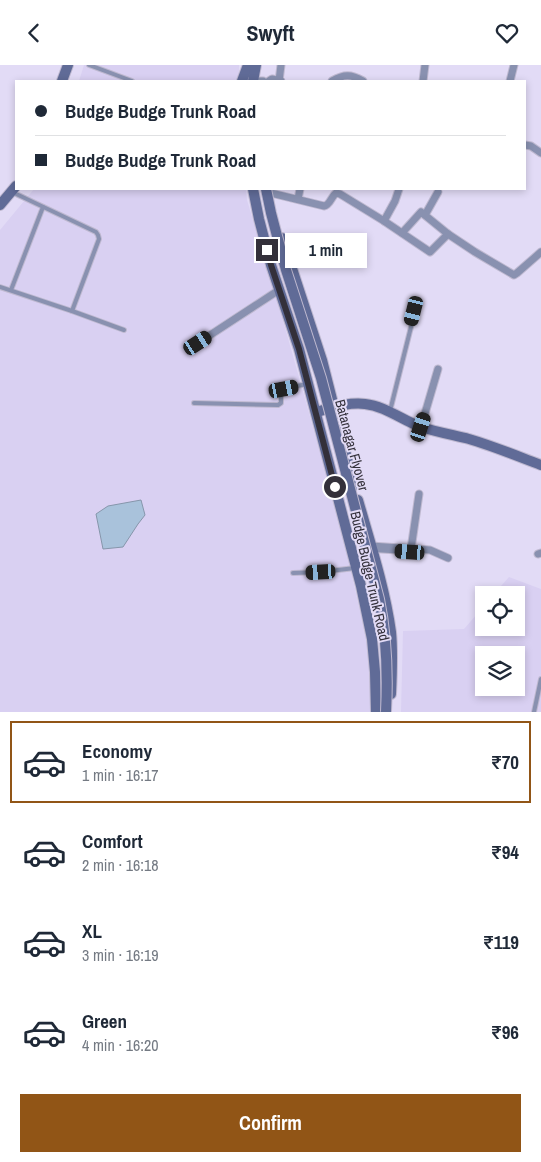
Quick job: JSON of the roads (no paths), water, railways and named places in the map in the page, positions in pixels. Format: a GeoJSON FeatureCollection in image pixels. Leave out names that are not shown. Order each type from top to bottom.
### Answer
{"type":"FeatureCollection","features":[{"type":"Feature","properties":{"kind":"street"},"geometry":{"type":"LineString","coordinates":[[62,80],[68,65]]}},
{"type":"Feature","properties":{"kind":"street"},"geometry":{"type":"LineString","coordinates":[[252,65],[259,80]]}},
{"type":"Feature","properties":{"kind":"street"},"geometry":{"type":"LineString","coordinates":[[243,80],[252,65]]}},
{"type":"Feature","properties":{"kind":"street"},"geometry":{"type":"LineString","coordinates":[[252,65],[252,80]]}},
{"type":"Feature","properties":{"kind":"street"},"geometry":{"type":"LineString","coordinates":[[280,80],[281,65]]}},
{"type":"Feature","properties":{"kind":"street"},"geometry":{"type":"LineString","coordinates":[[423,80],[425,65]]}},
{"type":"Feature","properties":{"kind":"street"},"geometry":{"type":"LineString","coordinates":[[510,80],[514,65]]}},
{"type":"Feature","properties":{"kind":"street"},"geometry":{"type":"LineString","coordinates":[[334,80],[342,75],[346,75],[362,80]]}},
{"type":"Feature","properties":{"kind":"street"},"geometry":{"type":"LineString","coordinates":[[526,145],[531,146],[541,153]]}},
{"type":"Feature","properties":{"kind":"street"},"geometry":{"type":"LineString","coordinates":[[0,205],[14,189]]}},
{"type":"Feature","properties":{"kind":"street","name":"Budge Budge Trunk Road"},"geometry":{"type":"LineString","coordinates":[[253,190],[271,265],[299,349],[316,412],[367,612],[375,671],[376,712]]}},
{"type":"Feature","properties":{"kind":"street"},"geometry":{"type":"LineString","coordinates":[[269,190],[324,206],[338,193],[430,252],[448,234]]}},
{"type":"Feature","properties":{"kind":"street","name":"Budge Budge Trunk Road"},"geometry":{"type":"LineString","coordinates":[[269,190],[283,241],[322,360],[385,601],[391,633],[393,662],[390,712]]}},
{"type":"Feature","properties":{"kind":"street","name":"Batanagar Flyover"},"geometry":{"type":"LineString","coordinates":[[269,190],[271,213],[286,270],[320,378],[378,599],[386,649],[386,712]]}},
{"type":"Feature","properties":{"kind":"street"},"geometry":{"type":"LineString","coordinates":[[298,199],[300,190]]}},
{"type":"Feature","properties":{"kind":"street"},"geometry":{"type":"LineString","coordinates":[[384,221],[399,190]]}},
{"type":"Feature","properties":{"kind":"street"},"geometry":{"type":"LineString","coordinates":[[425,215],[438,192]]}},
{"type":"Feature","properties":{"kind":"street"},"geometry":{"type":"LineString","coordinates":[[402,233],[421,212],[480,256],[514,275],[541,252]]}},
{"type":"Feature","properties":{"kind":"street"},"geometry":{"type":"LineString","coordinates":[[198,343],[279,290]]}},
{"type":"Feature","properties":{"kind":"street"},"geometry":{"type":"LineString","coordinates":[[421,427],[438,369]]}},
{"type":"Feature","properties":{"kind":"street"},"geometry":{"type":"LineString","coordinates":[[316,412],[348,404],[371,404],[390,411],[404,420],[421,427],[486,445],[541,465]]}},
{"type":"Feature","properties":{"kind":"street"},"geometry":{"type":"LineString","coordinates":[[412,549],[419,494]]}},
{"type":"Feature","properties":{"kind":"street"},"geometry":{"type":"LineString","coordinates":[[371,548],[430,550],[448,558]]}},
{"type":"Feature","properties":{"kind":"lane"},"geometry":{"type":"LineString","coordinates":[[89,65],[129,80]]}},
{"type":"Feature","properties":{"kind":"lane"},"geometry":{"type":"LineString","coordinates":[[16,190],[42,207],[96,232],[98,235],[98,243],[72,311]]}},
{"type":"Feature","properties":{"kind":"lane"},"geometry":{"type":"LineString","coordinates":[[11,290],[42,207]]}},
{"type":"Feature","properties":{"kind":"lane"},"geometry":{"type":"LineString","coordinates":[[0,287],[124,330]]}},
{"type":"Feature","properties":{"kind":"lane"},"geometry":{"type":"LineString","coordinates":[[390,411],[414,311]]}},
{"type":"Feature","properties":{"kind":"lane"},"geometry":{"type":"LineString","coordinates":[[194,403],[278,405],[282,389],[308,383]]}},
{"type":"Feature","properties":{"kind":"lane"},"geometry":{"type":"LineString","coordinates":[[371,548],[424,553]]}},
{"type":"Feature","properties":{"kind":"lane"},"geometry":{"type":"LineString","coordinates":[[293,573],[356,568]]}},
{"type":"Feature","properties":{"kind":"lane"},"geometry":{"type":"LineString","coordinates":[[534,712],[541,679]]}},
{"type":"Feature","properties":{"kind":"water"},"geometry":{"type":"Polygon","coordinates":[[[141,500],[145,515],[123,547],[103,549],[96,514],[108,506],[141,500]]]}}]}
